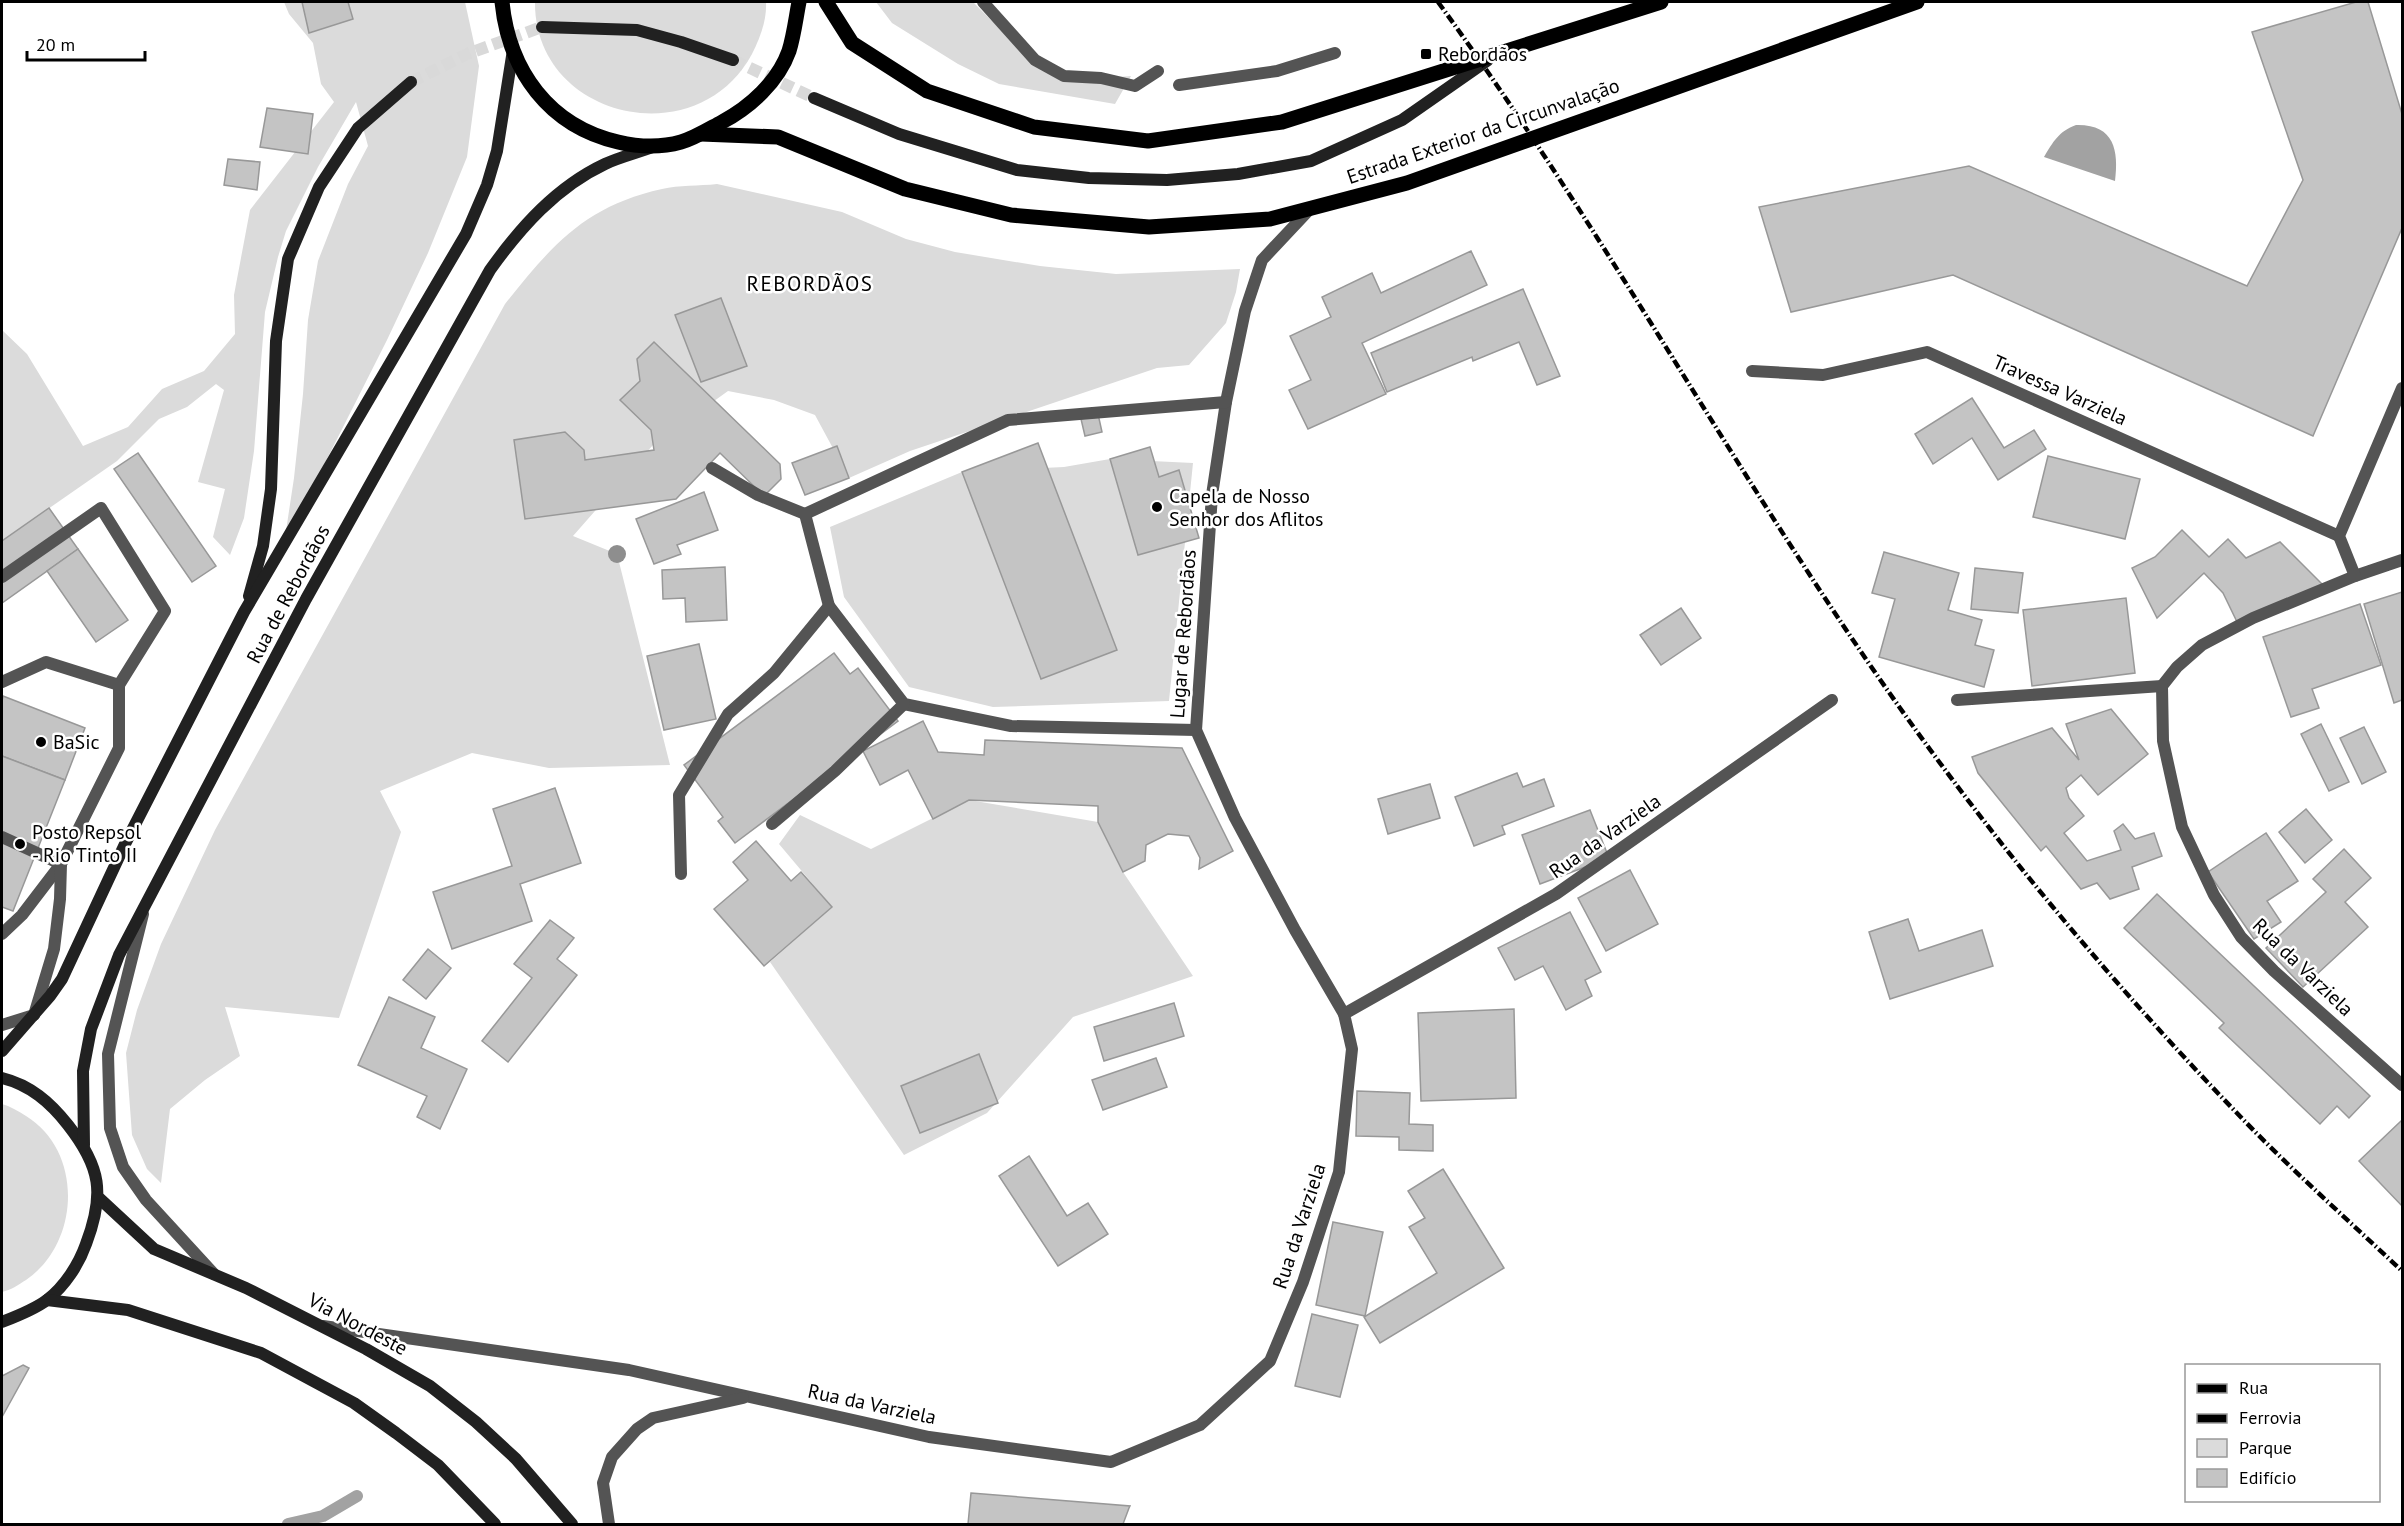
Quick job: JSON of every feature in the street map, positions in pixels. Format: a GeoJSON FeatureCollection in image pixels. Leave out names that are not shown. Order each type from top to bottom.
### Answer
{"type":"FeatureCollection","features":[{"type":"Feature","properties":{"kind":"main road"},"geometry":{"type":"LineString","coordinates":[[502,2],[504,21],[513,50],[541,99],[566,120],[602,138],[635,146],[656,146],[683,141],[744,111],[769,83],[789,52],[799,2]]}},
{"type":"Feature","properties":{"kind":"main road"},"geometry":{"type":"LineString","coordinates":[[826,2],[852,43],[927,91],[1034,127],[1148,141],[1282,122],[1661,2]]}},
{"type":"Feature","properties":{"kind":"main road","name":"Estrada Exterior da Circunvalação"},"geometry":{"type":"LineString","coordinates":[[701,134],[778,137],[905,189],[1011,215],[1149,227],[1270,219],[1407,183],[1917,2]]}},
{"type":"Feature","properties":{"kind":"main road"},"geometry":{"type":"LineString","coordinates":[[542,27],[637,30],[733,60]]}},
{"type":"Feature","properties":{"kind":"main road","name":"Rua de Rebordãos"},"geometry":{"type":"LineString","coordinates":[[2,1051],[62,979],[125,844],[244,612],[466,234],[487,185],[497,151],[513,50]]}},
{"type":"Feature","properties":{"kind":"main road"},"geometry":{"type":"LineString","coordinates":[[814,98],[899,134],[1017,170],[1089,178],[1167,180],[1238,174],[1311,160],[1402,120],[1496,54]]}},
{"type":"Feature","properties":{"kind":"main road","name":"Rua de Rebordãos"},"geometry":{"type":"LineString","coordinates":[[244,612],[263,546],[271,489],[276,341],[288,259],[319,188],[358,128],[411,82]]}},
{"type":"Feature","properties":{"kind":"main road","name":"Rua de Rebordãos"},"geometry":{"type":"LineString","coordinates":[[84,1145],[83,1071],[91,1029],[119,955],[144,912],[306,599],[490,270],[514,236],[540,208],[604,164],[656,146]]}},
{"type":"Feature","properties":{"kind":"main road"},"geometry":{"type":"LineString","coordinates":[[2,1078],[30,1088],[54,1106],[84,1145],[93,1168],[99,1198],[96,1217],[79,1263],[47,1300],[2,1322]]}},
{"type":"Feature","properties":{"kind":"main road","name":"Via Nordeste"},"geometry":{"type":"LineString","coordinates":[[99,1198],[153,1249],[215,1274],[322,1326],[396,1365],[429,1386],[476,1422],[516,1459],[572,1524]]}},
{"type":"Feature","properties":{"kind":"main road"},"geometry":{"type":"LineString","coordinates":[[47,1300],[129,1310],[261,1353],[354,1403],[396,1433],[438,1466],[495,1524]]}},
{"type":"Feature","properties":{"kind":"street"},"geometry":{"type":"LineString","coordinates":[[983,2],[1035,60],[1064,76],[1101,78],[1135,86],[1158,71]]}},
{"type":"Feature","properties":{"kind":"street"},"geometry":{"type":"LineString","coordinates":[[1179,85],[1277,71],[1335,53]]}},
{"type":"Feature","properties":{"kind":"street","name":"Lugar de Rebordãos"},"geometry":{"type":"LineString","coordinates":[[1310,209],[1262,260],[1245,312],[1226,402],[1212,495],[1196,730],[1234,818],[1344,1014]]}},
{"type":"Feature","properties":{"kind":"street","name":"Travessa Varziela"},"geometry":{"type":"LineString","coordinates":[[1752,371],[1823,375],[1927,352],[2339,536]]}},
{"type":"Feature","properties":{"kind":"street"},"geometry":{"type":"LineString","coordinates":[[2355,576],[2339,536],[2403,388]]}},
{"type":"Feature","properties":{"kind":"street"},"geometry":{"type":"LineString","coordinates":[[712,468],[758,495],[805,514],[1008,420],[1226,402]]}},
{"type":"Feature","properties":{"kind":"street"},"geometry":{"type":"LineString","coordinates":[[2,577],[101,508],[165,610],[119,685],[119,748],[61,864],[22,915],[2,934]]}},
{"type":"Feature","properties":{"kind":"street"},"geometry":{"type":"LineString","coordinates":[[805,514],[829,606],[904,704],[1011,726],[1196,730]]}},
{"type":"Feature","properties":{"kind":"street"},"geometry":{"type":"LineString","coordinates":[[1957,700],[2162,686],[2177,667],[2202,645],[2253,618],[2355,576],[2403,560]]}},
{"type":"Feature","properties":{"kind":"street"},"geometry":{"type":"LineString","coordinates":[[681,874],[679,795],[728,714],[774,673],[829,606]]}},
{"type":"Feature","properties":{"kind":"street"},"geometry":{"type":"LineString","coordinates":[[2,682],[46,662],[119,685]]}},
{"type":"Feature","properties":{"kind":"street","name":"Rua da Varziela"},"geometry":{"type":"LineString","coordinates":[[2162,686],[2163,741],[2182,827],[2214,895],[2241,937],[2274,972],[2403,1085]]}},
{"type":"Feature","properties":{"kind":"street","name":"Rua da Varziela"},"geometry":{"type":"LineString","coordinates":[[322,1326],[629,1370],[929,1437],[1111,1462],[1200,1425],[1270,1361],[1304,1282],[1339,1172],[1352,1049],[1344,1014],[1556,894],[1832,699]]}},
{"type":"Feature","properties":{"kind":"street"},"geometry":{"type":"LineString","coordinates":[[772,824],[835,771],[904,704]]}},
{"type":"Feature","properties":{"kind":"street"},"geometry":{"type":"LineString","coordinates":[[2,837],[61,864]]}},
{"type":"Feature","properties":{"kind":"street"},"geometry":{"type":"LineString","coordinates":[[2,1025],[33,1015],[54,949],[60,899],[61,864]]}},
{"type":"Feature","properties":{"kind":"street"},"geometry":{"type":"LineString","coordinates":[[144,912],[108,1054],[110,1128],[123,1167],[146,1200],[215,1274]]}},
{"type":"Feature","properties":{"kind":"street","name":"Rua da Varziela"},"geometry":{"type":"LineString","coordinates":[[609,1524],[603,1484],[612,1457],[637,1429],[653,1418],[750,1397]]}},
{"type":"Feature","properties":{"kind":"green space"},"geometry":{"type":"Polygon","coordinates":[[[284,2],[465,2],[479,66],[467,157],[428,253],[387,340],[284,544],[303,394],[308,320],[318,261],[348,184],[368,146],[356,102],[318,167],[286,231],[278,257],[265,312],[254,451],[244,518],[230,555],[213,537],[225,489],[198,482],[224,390],[216,384],[187,407],[159,419],[117,461],[2,541],[2,330],[27,354],[83,446],[128,427],[162,389],[204,371],[235,334],[234,295],[250,210],[334,102],[321,84],[313,43],[289,14],[284,2]]]}},
{"type":"Feature","properties":{"kind":"green space"},"geometry":{"type":"Polygon","coordinates":[[[535,2],[766,2],[766,9],[758,42],[752,54],[727,86],[695,105],[659,113],[622,110],[589,97],[561,74],[542,42],[535,2]]]}},
{"type":"Feature","properties":{"kind":"green space"},"geometry":{"type":"Polygon","coordinates":[[[876,2],[973,2],[998,27],[1062,81],[1131,76],[1115,104],[999,84],[958,64],[892,23],[876,2]]]}},
{"type":"Feature","properties":{"kind":"green space"},"geometry":{"type":"Polygon","coordinates":[[[717,184],[842,212],[906,239],[955,252],[1040,266],[1116,274],[1240,269],[1236,292],[1226,323],[1189,365],[1157,368],[910,451],[849,478],[815,415],[774,400],[728,391],[653,445],[573,536],[617,554],[670,765],[549,768],[472,753],[380,791],[401,832],[339,1018],[225,1007],[240,1056],[205,1080],[170,1109],[161,1183],[147,1169],[132,1135],[126,1053],[137,1010],[161,944],[215,830],[505,304],[555,246],[591,217],[635,196],[675,187],[717,184]]]}},
{"type":"Feature","properties":{"kind":"green space"},"geometry":{"type":"Polygon","coordinates":[[[1110,459],[1193,463],[1169,701],[993,707],[909,687],[844,597],[830,527],[962,472],[1064,467],[1110,459]]]}},
{"type":"Feature","properties":{"kind":"green space"},"geometry":{"type":"Polygon","coordinates":[[[969,800],[1098,822],[1123,872],[1193,976],[1073,1017],[987,1113],[904,1155],[770,962],[832,907],[779,844],[800,815],[871,849],[969,800]]]}},
{"type":"Feature","properties":{"kind":"green space"},"geometry":{"type":"Polygon","coordinates":[[[2,1104],[26,1116],[45,1132],[58,1152],[66,1174],[68,1198],[65,1221],[57,1244],[44,1264],[26,1280],[2,1292],[2,1104]]]}},
{"type":"Feature","properties":{"kind":"shaded area"},"geometry":{"type":"Polygon","coordinates":[[[2076,125],[2099,129],[2111,141],[2116,159],[2115,181],[2044,157],[2061,134],[2076,125]]]}},
{"type":"Feature","properties":{"kind":"building"},"geometry":{"type":"Polygon","coordinates":[[[302,2],[348,2],[353,19],[309,33],[302,2]]]}},
{"type":"Feature","properties":{"kind":"building"},"geometry":{"type":"Polygon","coordinates":[[[2356,2],[2368,2],[2402,114],[2402,228],[2313,436],[1953,275],[1791,312],[1759,207],[1969,166],[2247,286],[2303,180],[2252,32],[2356,2]]]}},
{"type":"Feature","properties":{"kind":"building"},"geometry":{"type":"Polygon","coordinates":[[[267,108],[313,114],[308,154],[260,147],[267,108]]]}},
{"type":"Feature","properties":{"kind":"building"},"geometry":{"type":"Polygon","coordinates":[[[228,159],[260,162],[257,190],[224,185],[228,159]]]}},
{"type":"Feature","properties":{"kind":"building"},"geometry":{"type":"Polygon","coordinates":[[[1471,251],[1487,285],[1362,343],[1386,394],[1308,429],[1289,390],[1311,380],[1290,336],[1331,317],[1322,297],[1372,273],[1381,293],[1471,251]]]}},
{"type":"Feature","properties":{"kind":"building"},"geometry":{"type":"Polygon","coordinates":[[[1523,289],[1560,376],[1537,385],[1519,342],[1473,361],[1472,357],[1387,392],[1371,353],[1523,289]]]}},
{"type":"Feature","properties":{"kind":"building"},"geometry":{"type":"Polygon","coordinates":[[[721,298],[747,366],[701,382],[675,315],[721,298]]]}},
{"type":"Feature","properties":{"kind":"building"},"geometry":{"type":"Polygon","coordinates":[[[654,342],[780,464],[781,479],[764,496],[720,453],[676,499],[525,519],[514,440],[565,432],[584,450],[585,460],[654,450],[651,430],[620,400],[640,381],[637,359],[654,342]]]}},
{"type":"Feature","properties":{"kind":"building"},"geometry":{"type":"Polygon","coordinates":[[[1972,398],[2004,448],[2034,430],[2046,449],[1998,480],[1972,438],[1933,464],[1915,434],[1972,398]]]}},
{"type":"Feature","properties":{"kind":"building"},"geometry":{"type":"Polygon","coordinates":[[[1098,414],[1102,432],[1085,436],[1081,419],[1098,414]]]}},
{"type":"Feature","properties":{"kind":"building"},"geometry":{"type":"Polygon","coordinates":[[[1038,443],[1117,650],[1041,679],[962,472],[1038,443]]]}},
{"type":"Feature","properties":{"kind":"building"},"geometry":{"type":"Polygon","coordinates":[[[837,446],[849,478],[805,495],[792,463],[837,446]]]}},
{"type":"Feature","properties":{"kind":"building","name":"Capela de Nosso Senhor dos Aflitos"},"geometry":{"type":"Polygon","coordinates":[[[1150,447],[1159,477],[1179,470],[1199,538],[1138,555],[1110,459],[1150,447]]]}},
{"type":"Feature","properties":{"kind":"building"},"geometry":{"type":"Polygon","coordinates":[[[138,453],[216,566],[192,582],[114,469],[138,453]]]}},
{"type":"Feature","properties":{"kind":"building"},"geometry":{"type":"Polygon","coordinates":[[[2048,456],[2140,479],[2125,539],[2033,517],[2048,456]]]}},
{"type":"Feature","properties":{"kind":"building"},"geometry":{"type":"Polygon","coordinates":[[[704,492],[718,530],[677,545],[681,554],[654,564],[636,519],[704,492]]]}},
{"type":"Feature","properties":{"kind":"building"},"geometry":{"type":"Polygon","coordinates":[[[49,508],[78,549],[2,603],[2,541],[49,508]]]}},
{"type":"Feature","properties":{"kind":"building"},"geometry":{"type":"Polygon","coordinates":[[[2182,530],[2209,557],[2228,539],[2246,558],[2280,542],[2323,585],[2239,626],[2223,593],[2204,573],[2157,618],[2132,568],[2155,557],[2182,530]]]}},
{"type":"Feature","properties":{"kind":"building"},"geometry":{"type":"Polygon","coordinates":[[[78,549],[128,620],[96,642],[47,571],[78,549]]]}},
{"type":"Feature","properties":{"kind":"building"},"geometry":{"type":"Polygon","coordinates":[[[1884,552],[1959,573],[1948,610],[1982,620],[1975,645],[1994,650],[1984,687],[1879,657],[1895,599],[1872,593],[1884,552]]]}},
{"type":"Feature","properties":{"kind":"building"},"geometry":{"type":"Polygon","coordinates":[[[725,567],[727,620],[686,622],[685,598],[663,599],[662,570],[725,567]]]}},
{"type":"Feature","properties":{"kind":"building"},"geometry":{"type":"Polygon","coordinates":[[[1975,568],[2023,573],[2018,613],[1971,609],[1975,568]]]}},
{"type":"Feature","properties":{"kind":"building"},"geometry":{"type":"Polygon","coordinates":[[[2402,592],[2402,700],[2394,703],[2364,604],[2402,592]]]}},
{"type":"Feature","properties":{"kind":"building"},"geometry":{"type":"Polygon","coordinates":[[[2126,598],[2135,673],[2032,686],[2023,610],[2126,598]]]}},
{"type":"Feature","properties":{"kind":"building"},"geometry":{"type":"Polygon","coordinates":[[[2360,604],[2381,665],[2312,689],[2319,708],[2291,717],[2263,637],[2360,604]]]}},
{"type":"Feature","properties":{"kind":"building"},"geometry":{"type":"Polygon","coordinates":[[[1681,608],[1701,638],[1661,665],[1640,635],[1681,608]]]}},
{"type":"Feature","properties":{"kind":"building"},"geometry":{"type":"Polygon","coordinates":[[[699,644],[716,719],[664,730],[647,656],[699,644]]]}},
{"type":"Feature","properties":{"kind":"building"},"geometry":{"type":"Polygon","coordinates":[[[834,653],[850,674],[858,668],[898,721],[735,843],[718,821],[723,817],[684,765],[834,653]]]}},
{"type":"Feature","properties":{"kind":"building","name":"BaSic"},"geometry":{"type":"Polygon","coordinates":[[[3,696],[85,728],[65,780],[2,756],[3,696]]]}},
{"type":"Feature","properties":{"kind":"building"},"geometry":{"type":"Polygon","coordinates":[[[2111,709],[2148,754],[2098,795],[2081,775],[2066,788],[2069,798],[2084,816],[2064,833],[2087,861],[2121,850],[2114,831],[2123,824],[2135,839],[2154,833],[2162,856],[2132,867],[2139,889],[2110,899],[2097,883],[2081,889],[2046,846],[2041,851],[1978,773],[1972,757],[2052,728],[2079,760],[2066,724],[2111,709]]]}},
{"type":"Feature","properties":{"kind":"building"},"geometry":{"type":"Polygon","coordinates":[[[923,721],[938,752],[984,755],[985,740],[1182,748],[1233,851],[1199,869],[1200,858],[1189,836],[1168,834],[1146,845],[1145,861],[1123,872],[1098,822],[1098,806],[969,800],[933,819],[908,770],[880,785],[863,751],[923,721]]]}},
{"type":"Feature","properties":{"kind":"building"},"geometry":{"type":"Polygon","coordinates":[[[2321,724],[2349,782],[2329,791],[2301,734],[2321,724]]]}},
{"type":"Feature","properties":{"kind":"building"},"geometry":{"type":"Polygon","coordinates":[[[2364,727],[2386,772],[2362,784],[2340,738],[2364,727]]]}},
{"type":"Feature","properties":{"kind":"building","name":"Posto Repsol - Rio Tinto II"},"geometry":{"type":"Polygon","coordinates":[[[2,756],[65,780],[13,911],[2,907],[2,756]]]}},
{"type":"Feature","properties":{"kind":"building"},"geometry":{"type":"Polygon","coordinates":[[[1517,773],[1523,787],[1544,779],[1554,806],[1502,826],[1505,834],[1474,846],[1455,797],[1517,773]]]}},
{"type":"Feature","properties":{"kind":"building"},"geometry":{"type":"Polygon","coordinates":[[[1430,784],[1440,818],[1388,834],[1378,799],[1430,784]]]}},
{"type":"Feature","properties":{"kind":"building"},"geometry":{"type":"Polygon","coordinates":[[[555,788],[581,863],[520,884],[532,921],[452,949],[433,892],[512,866],[493,809],[555,788]]]}},
{"type":"Feature","properties":{"kind":"building"},"geometry":{"type":"Polygon","coordinates":[[[2306,809],[2332,840],[2305,863],[2279,832],[2306,809]]]}},
{"type":"Feature","properties":{"kind":"building"},"geometry":{"type":"Polygon","coordinates":[[[1590,810],[1609,858],[1540,884],[1522,835],[1590,810]]]}},
{"type":"Feature","properties":{"kind":"building"},"geometry":{"type":"Polygon","coordinates":[[[2266,833],[2298,881],[2267,901],[2281,922],[2254,939],[2208,872],[2266,833]]]}},
{"type":"Feature","properties":{"kind":"building"},"geometry":{"type":"Polygon","coordinates":[[[756,841],[791,881],[801,872],[832,907],[764,966],[714,909],[748,880],[733,862],[756,841]]]}},
{"type":"Feature","properties":{"kind":"building"},"geometry":{"type":"Polygon","coordinates":[[[2344,849],[2371,878],[2345,902],[2368,927],[2303,987],[2266,948],[2326,892],[2313,879],[2344,849]]]}},
{"type":"Feature","properties":{"kind":"building"},"geometry":{"type":"Polygon","coordinates":[[[1630,870],[1658,924],[1606,951],[1578,898],[1630,870]]]}},
{"type":"Feature","properties":{"kind":"building"},"geometry":{"type":"Polygon","coordinates":[[[2157,894],[2370,1096],[2349,1118],[2337,1106],[2320,1124],[2219,1028],[2224,1023],[2124,928],[2157,894]]]}},
{"type":"Feature","properties":{"kind":"building"},"geometry":{"type":"Polygon","coordinates":[[[1570,912],[1601,972],[1585,980],[1592,996],[1566,1010],[1543,966],[1515,980],[1498,948],[1570,912]]]}},
{"type":"Feature","properties":{"kind":"building"},"geometry":{"type":"Polygon","coordinates":[[[1908,919],[1919,951],[1982,930],[1993,966],[1890,999],[1869,932],[1908,919]]]}},
{"type":"Feature","properties":{"kind":"building"},"geometry":{"type":"Polygon","coordinates":[[[550,920],[574,938],[557,959],[577,975],[508,1062],[482,1041],[532,978],[514,964],[550,920]]]}},
{"type":"Feature","properties":{"kind":"building"},"geometry":{"type":"Polygon","coordinates":[[[428,949],[451,968],[426,999],[403,980],[428,949]]]}},
{"type":"Feature","properties":{"kind":"building"},"geometry":{"type":"Polygon","coordinates":[[[389,997],[435,1017],[421,1048],[467,1069],[440,1129],[417,1117],[427,1096],[358,1065],[389,997]]]}},
{"type":"Feature","properties":{"kind":"building"},"geometry":{"type":"Polygon","coordinates":[[[1174,1003],[1184,1036],[1104,1061],[1094,1027],[1174,1003]]]}},
{"type":"Feature","properties":{"kind":"building"},"geometry":{"type":"Polygon","coordinates":[[[1514,1009],[1516,1098],[1421,1101],[1418,1013],[1514,1009]]]}},
{"type":"Feature","properties":{"kind":"building"},"geometry":{"type":"Polygon","coordinates":[[[979,1054],[998,1103],[920,1133],[901,1086],[979,1054]]]}},
{"type":"Feature","properties":{"kind":"building"},"geometry":{"type":"Polygon","coordinates":[[[1156,1058],[1167,1087],[1103,1110],[1092,1080],[1156,1058]]]}},
{"type":"Feature","properties":{"kind":"building"},"geometry":{"type":"Polygon","coordinates":[[[1357,1091],[1410,1093],[1409,1124],[1433,1125],[1433,1151],[1399,1150],[1399,1137],[1356,1136],[1357,1091]]]}},
{"type":"Feature","properties":{"kind":"building"},"geometry":{"type":"Polygon","coordinates":[[[2402,1122],[2402,1206],[2359,1161],[2402,1122]]]}},
{"type":"Feature","properties":{"kind":"building"},"geometry":{"type":"Polygon","coordinates":[[[1029,1156],[1067,1216],[1088,1203],[1108,1234],[1058,1266],[999,1176],[1029,1156]]]}},
{"type":"Feature","properties":{"kind":"building"},"geometry":{"type":"Polygon","coordinates":[[[1443,1169],[1504,1268],[1380,1343],[1364,1317],[1437,1273],[1409,1227],[1425,1218],[1408,1191],[1443,1169]]]}},
{"type":"Feature","properties":{"kind":"building"},"geometry":{"type":"Polygon","coordinates":[[[1333,1222],[1383,1232],[1365,1316],[1316,1305],[1333,1222]]]}},
{"type":"Feature","properties":{"kind":"building"},"geometry":{"type":"Polygon","coordinates":[[[1312,1314],[1358,1325],[1340,1397],[1295,1386],[1312,1314]]]}},
{"type":"Feature","properties":{"kind":"building"},"geometry":{"type":"Polygon","coordinates":[[[23,1365],[29,1368],[2,1417],[2,1376],[23,1365]]]}},
{"type":"Feature","properties":{"kind":"building"},"geometry":{"type":"Polygon","coordinates":[[[971,1493],[1130,1506],[1123,1524],[968,1524],[971,1493]]]}},
{"type":"Feature","properties":{"kind":"waterway"},"geometry":{"type":"LineString","coordinates":[[288,1524],[323,1516],[357,1496]]}},
{"type":"Feature","properties":{"kind":"tunnel"},"geometry":{"type":"LineString","coordinates":[[411,82],[467,54],[542,27]]}},
{"type":"Feature","properties":{"kind":"tunnel"},"geometry":{"type":"LineString","coordinates":[[733,60],[814,98]]}},
{"type":"Feature","properties":{"kind":"railway"},"geometry":{"type":"LineString","coordinates":[[1438,2],[1499,88],[1557,176],[1782,533],[1840,621],[1938,761],[2018,864],[2145,1014],[2234,1110],[2402,1271]]}},
{"type":"Feature","properties":{"kind":"place","name":"Rebordãos"},"geometry":{"type":"Point","coordinates":[1426,54]}},
{"type":"Feature","properties":{"kind":"place","name":"Capela de Nosso Senhor dos Aflitos"},"geometry":{"type":"Point","coordinates":[1157,507]}},
{"type":"Feature","properties":{"kind":"place","name":"BaSic"},"geometry":{"type":"Point","coordinates":[41,742]}},
{"type":"Feature","properties":{"kind":"place","name":"Posto Repsol - Rio Tinto II"},"geometry":{"type":"Point","coordinates":[20,844]}},
{"type":"Feature","properties":{"kind":"district","name":"REBORDÃOS"},"geometry":{"type":"Point","coordinates":[810,283]}}]}
